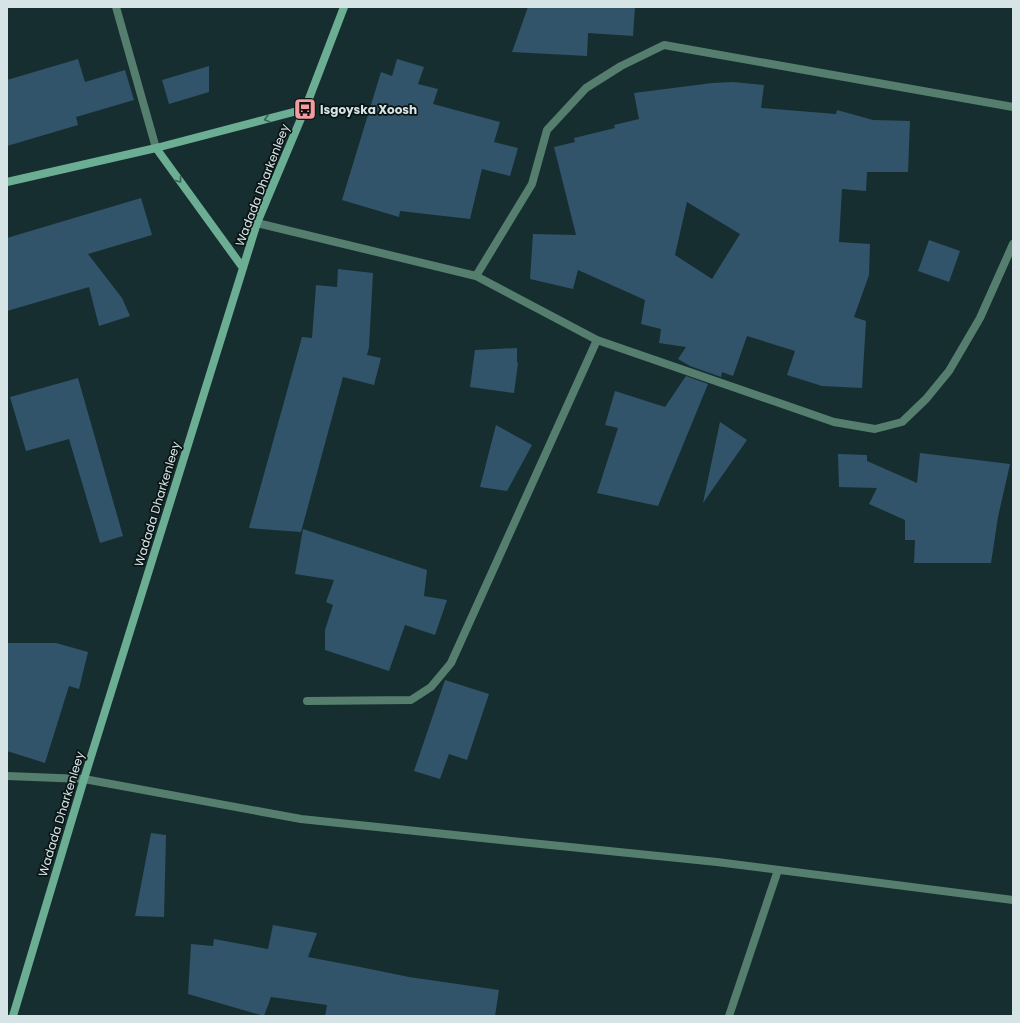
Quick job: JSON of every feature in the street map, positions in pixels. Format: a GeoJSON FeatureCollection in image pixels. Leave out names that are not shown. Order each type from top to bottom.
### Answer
{"type":"FeatureCollection","features":[{"type":"Feature","properties":{"kind":"main road","name":"Wadada Dharkenleey"},"geometry":{"type":"LineString","coordinates":[[13,1016],[84,779],[257,223],[305,109],[344,7]]}},
{"type":"Feature","properties":{"kind":"main road"},"geometry":{"type":"LineString","coordinates":[[7,182],[156,148],[305,109]]}},
{"type":"Feature","properties":{"kind":"main road"},"geometry":{"type":"LineString","coordinates":[[156,148],[243,268]]}},
{"type":"Feature","properties":{"kind":"street"},"geometry":{"type":"LineString","coordinates":[[116,7],[156,148]]}},
{"type":"Feature","properties":{"kind":"street"},"geometry":{"type":"LineString","coordinates":[[476,276],[532,184],[548,130],[586,88],[621,66],[664,45],[1013,107]]}},
{"type":"Feature","properties":{"kind":"street"},"geometry":{"type":"LineString","coordinates":[[257,223],[476,276],[597,340],[834,422],[875,429],[902,422],[926,399],[949,371],[980,318],[1013,244]]}},
{"type":"Feature","properties":{"kind":"street"},"geometry":{"type":"LineString","coordinates":[[307,701],[411,700],[432,687],[454,656],[597,340]]}},
{"type":"Feature","properties":{"kind":"street"},"geometry":{"type":"LineString","coordinates":[[7,776],[84,779],[301,819],[717,862],[1013,900]]}},
{"type":"Feature","properties":{"kind":"street"},"geometry":{"type":"LineString","coordinates":[[729,1016],[778,870]]}},
{"type":"Feature","properties":{"kind":"building"},"geometry":{"type":"Polygon","coordinates":[[[528,7],[635,7],[633,36],[588,33],[587,56],[512,52],[528,7]]]}},
{"type":"Feature","properties":{"kind":"building"},"geometry":{"type":"Polygon","coordinates":[[[78,59],[85,82],[125,70],[134,100],[76,117],[78,125],[7,146],[7,80],[78,59]]]}},
{"type":"Feature","properties":{"kind":"building"},"geometry":{"type":"Polygon","coordinates":[[[397,59],[424,67],[418,84],[438,89],[433,104],[500,122],[494,142],[518,148],[510,176],[482,169],[470,219],[400,211],[399,217],[342,200],[381,72],[392,76],[397,59]]]}},
{"type":"Feature","properties":{"kind":"building"},"geometry":{"type":"Polygon","coordinates":[[[209,66],[209,92],[169,104],[162,80],[209,66]]]}},
{"type":"Feature","properties":{"kind":"building"},"geometry":{"type":"Polygon","coordinates":[[[733,82],[764,85],[761,108],[836,114],[837,110],[873,120],[910,121],[908,172],[867,172],[866,191],[842,189],[839,242],[870,244],[869,275],[854,317],[866,321],[862,388],[822,386],[787,375],[795,351],[747,336],[733,376],[722,372],[721,377],[690,366],[678,359],[686,347],[659,343],[661,329],[641,324],[645,300],[578,270],[573,289],[530,279],[533,234],[576,235],[554,147],[575,142],[574,138],[615,128],[614,125],[639,119],[634,93],[712,83],[733,82]],[[687,202],[675,255],[712,279],[740,234],[687,202]]]}},
{"type":"Feature","properties":{"kind":"building"},"geometry":{"type":"Polygon","coordinates":[[[141,198],[152,235],[88,254],[122,298],[130,316],[99,326],[89,287],[7,311],[7,238],[141,198]]]}},
{"type":"Feature","properties":{"kind":"building"},"geometry":{"type":"Polygon","coordinates":[[[929,240],[960,251],[949,282],[918,271],[929,240]]]}},
{"type":"Feature","properties":{"kind":"building"},"geometry":{"type":"Polygon","coordinates":[[[338,269],[373,273],[369,347],[367,355],[381,358],[374,385],[343,377],[301,532],[249,528],[302,337],[312,338],[316,285],[337,287],[338,269]]]}},
{"type":"Feature","properties":{"kind":"building"},"geometry":{"type":"Polygon","coordinates":[[[517,348],[518,363],[514,393],[470,387],[475,350],[517,348]]]}},
{"type":"Feature","properties":{"kind":"building"},"geometry":{"type":"Polygon","coordinates":[[[686,376],[708,384],[658,506],[597,493],[618,428],[605,425],[615,391],[665,407],[686,376]]]}},
{"type":"Feature","properties":{"kind":"building"},"geometry":{"type":"Polygon","coordinates":[[[78,378],[123,536],[100,543],[69,439],[26,451],[10,397],[78,378]]]}},
{"type":"Feature","properties":{"kind":"building"},"geometry":{"type":"Polygon","coordinates":[[[720,422],[747,440],[703,503],[720,422]]]}},
{"type":"Feature","properties":{"kind":"building"},"geometry":{"type":"Polygon","coordinates":[[[496,425],[532,445],[507,491],[480,487],[496,425]]]}},
{"type":"Feature","properties":{"kind":"building"},"geometry":{"type":"Polygon","coordinates":[[[920,453],[1010,464],[998,517],[991,563],[914,563],[915,540],[905,540],[905,520],[869,504],[877,488],[839,487],[838,454],[867,455],[867,461],[917,483],[920,453]]]}},
{"type":"Feature","properties":{"kind":"building"},"geometry":{"type":"Polygon","coordinates":[[[303,529],[427,570],[424,596],[447,600],[435,635],[405,625],[389,671],[325,650],[325,630],[333,605],[326,602],[334,580],[295,574],[303,529]]]}},
{"type":"Feature","properties":{"kind":"building"},"geometry":{"type":"Polygon","coordinates":[[[7,643],[56,643],[88,652],[79,689],[69,686],[45,763],[7,751],[7,643]]]}},
{"type":"Feature","properties":{"kind":"building"},"geometry":{"type":"Polygon","coordinates":[[[445,680],[489,694],[467,760],[449,754],[440,779],[414,771],[445,680]]]}},
{"type":"Feature","properties":{"kind":"building"},"geometry":{"type":"Polygon","coordinates":[[[151,833],[166,835],[164,917],[135,916],[151,833]]]}},
{"type":"Feature","properties":{"kind":"building"},"geometry":{"type":"Polygon","coordinates":[[[273,925],[317,933],[308,957],[409,977],[499,990],[495,1016],[325,1016],[327,1005],[271,997],[264,1016],[188,994],[191,944],[213,946],[214,939],[268,949],[273,925]]]}},
{"type":"Feature","properties":{"kind":"place","name":"Isgoyska Xoosh"},"geometry":{"type":"Point","coordinates":[305,109]}}]}
